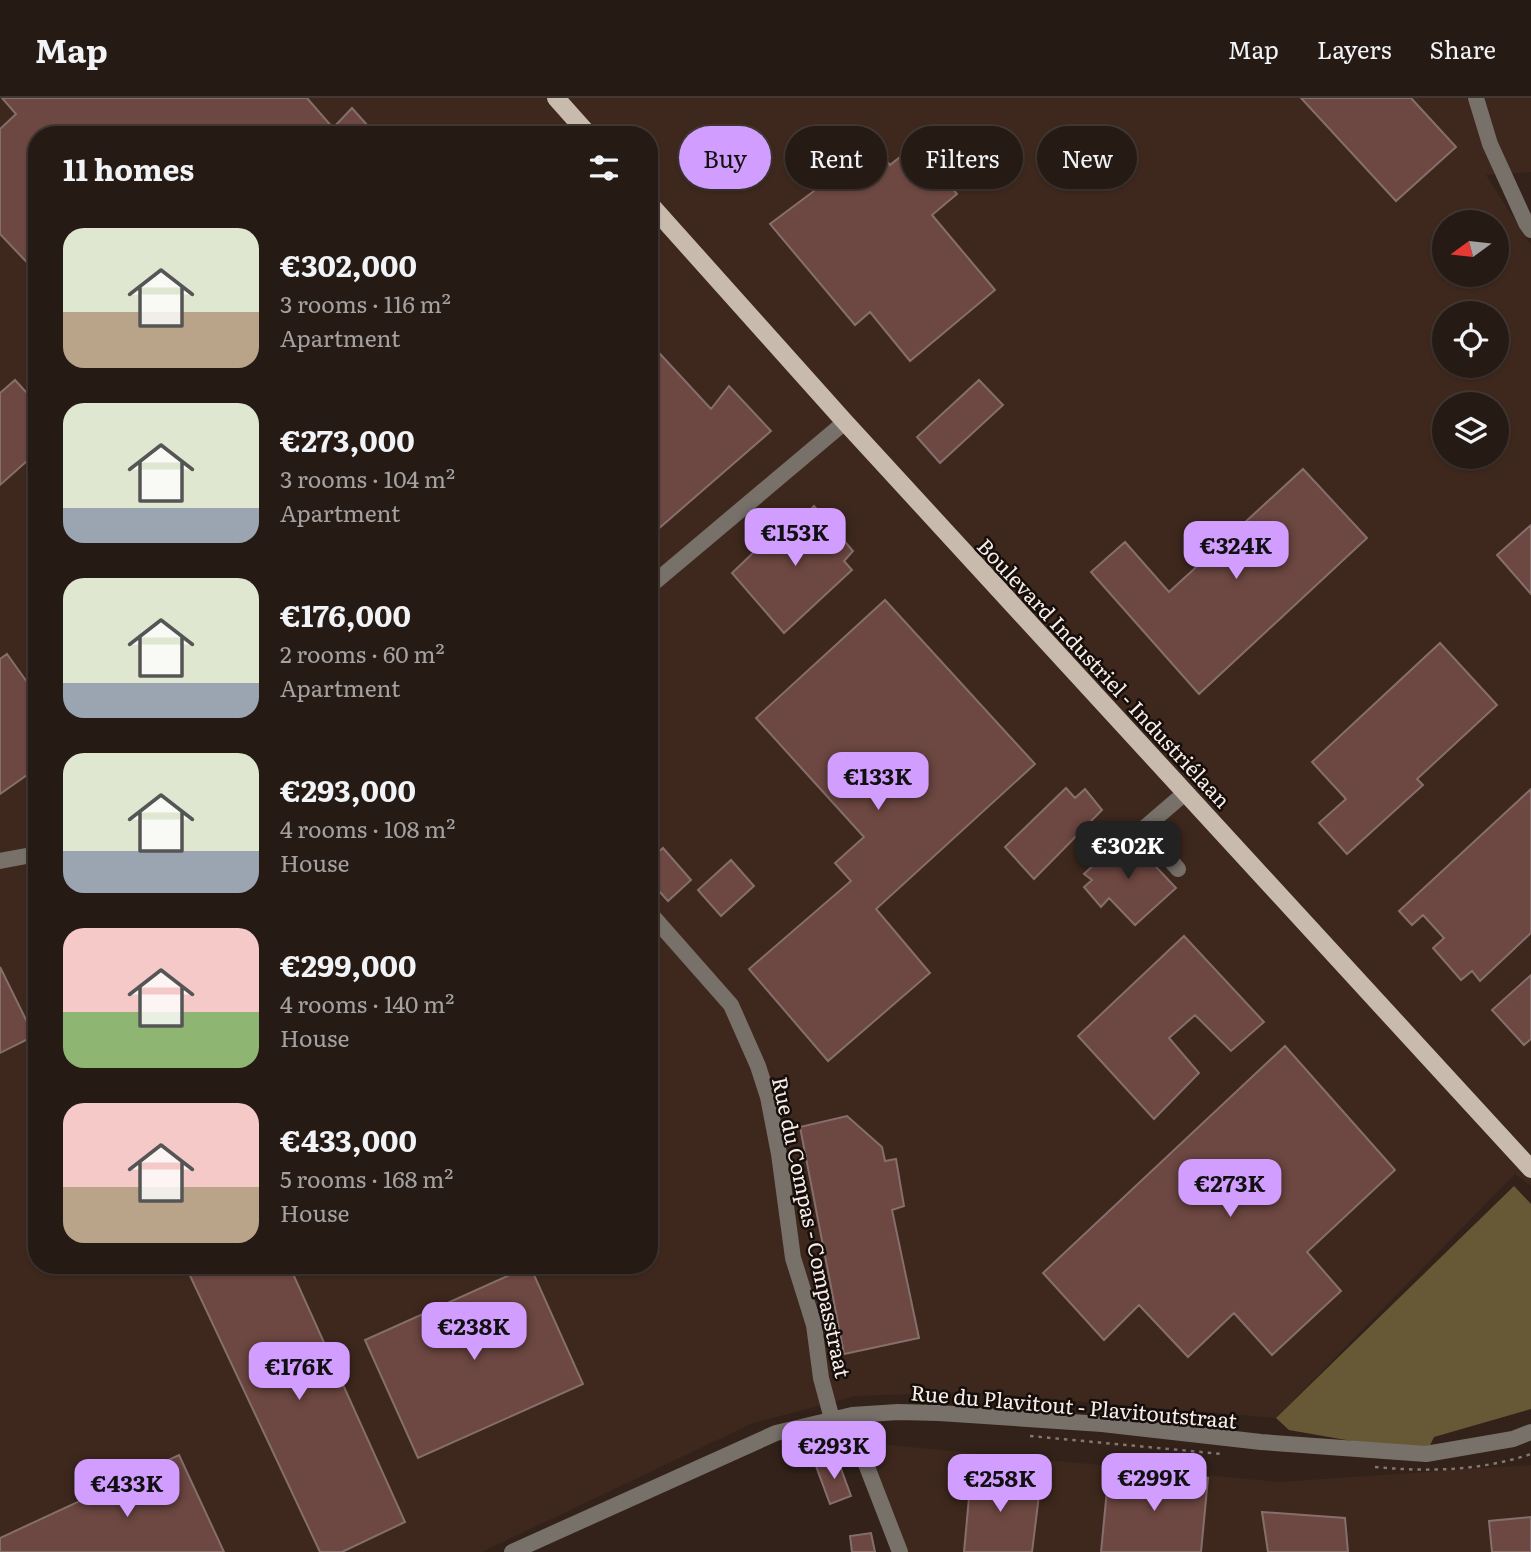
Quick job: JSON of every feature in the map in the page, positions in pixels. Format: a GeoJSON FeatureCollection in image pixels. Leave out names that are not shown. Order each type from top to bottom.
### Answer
{"type":"FeatureCollection","features":[{"type":"Feature","properties":{"kind":"main road"},"geometry":{"type":"LineString","coordinates":[[556,98],[581,126]]}},
{"type":"Feature","properties":{"kind":"main road","name":"Boulevard Industriel - Industriélaan"},"geometry":{"type":"LineString","coordinates":[[658,213],[845,422],[1531,1169]]}},
{"type":"Feature","properties":{"kind":"street"},"geometry":{"type":"LineString","coordinates":[[1476,98],[1490,144],[1531,230]]}},
{"type":"Feature","properties":{"kind":"street"},"geometry":{"type":"LineString","coordinates":[[658,579],[845,422]]}},
{"type":"Feature","properties":{"kind":"street"},"geometry":{"type":"LineString","coordinates":[[1178,869],[1143,829],[1185,793]]}},
{"type":"Feature","properties":{"kind":"street"},"geometry":{"type":"LineString","coordinates":[[0,861],[28,856]]}},
{"type":"Feature","properties":{"kind":"street","name":"Rue du Compas - Compasstraat"},"geometry":{"type":"LineString","coordinates":[[658,922],[731,1005],[758,1066],[768,1097],[779,1154],[793,1258],[814,1325],[821,1378],[832,1419]]}},
{"type":"Feature","properties":{"kind":"street","name":"Rue du Plavitout - Plavitoutstraat"},"geometry":{"type":"LineString","coordinates":[[512,1552],[741,1447],[776,1433],[852,1415],[898,1412],[1061,1421],[1261,1442],[1426,1454],[1513,1439],[1531,1432]]}},
{"type":"Feature","properties":{"kind":"street"},"geometry":{"type":"LineString","coordinates":[[852,1415],[859,1446],[900,1552]]}},
{"type":"Feature","properties":{"kind":"path"},"geometry":{"type":"LineString","coordinates":[[1019,1434],[1227,1454]]}},
{"type":"Feature","properties":{"kind":"path"},"geometry":{"type":"LineString","coordinates":[[1370,1466],[1426,1471],[1480,1467],[1531,1454]]}},
{"type":"Feature","properties":{"kind":"shaded area"},"geometry":{"type":"Polygon","coordinates":[[[0,98],[1531,98],[1531,172],[1486,175],[1508,210],[1432,210],[1432,287],[1509,287],[1509,211],[1531,245],[1531,1186],[1515,1174],[1276,1418],[970,1392],[856,1396],[753,1423],[482,1552],[0,1552],[0,98]]]}},
{"type":"Feature","properties":{"kind":"shaded area"},"geometry":{"type":"Polygon","coordinates":[[[1514,1186],[1531,1204],[1531,1409],[1434,1437],[1426,1454],[1289,1430],[1276,1418],[1514,1186]]]}},
{"type":"Feature","properties":{"kind":"shaded area"},"geometry":{"type":"Polygon","coordinates":[[[868,1443],[1279,1482],[1531,1465],[1531,1552],[906,1552],[868,1443]]]}},
{"type":"Feature","properties":{"kind":"building"},"geometry":{"type":"Polygon","coordinates":[[[2,98],[307,98],[331,126],[28,126],[28,264],[0,234],[0,129],[16,114],[2,98]]]}},
{"type":"Feature","properties":{"kind":"building"},"geometry":{"type":"Polygon","coordinates":[[[1301,98],[1411,98],[1456,147],[1396,201],[1301,98]]]}},
{"type":"Feature","properties":{"kind":"building"},"geometry":{"type":"Polygon","coordinates":[[[352,108],[368,126],[335,126],[352,108]]]}},
{"type":"Feature","properties":{"kind":"building"},"geometry":{"type":"Polygon","coordinates":[[[901,156],[901,189],[953,189],[957,194],[932,215],[995,290],[910,361],[870,312],[855,325],[770,224],[813,189],[887,189],[887,161],[890,165],[901,156]]]}},
{"type":"Feature","properties":{"kind":"building"},"geometry":{"type":"Polygon","coordinates":[[[658,352],[711,409],[729,386],[771,431],[658,529],[658,352]]]}},
{"type":"Feature","properties":{"kind":"building"},"geometry":{"type":"Polygon","coordinates":[[[15,380],[28,394],[28,460],[0,485],[0,393],[15,380]]]}},
{"type":"Feature","properties":{"kind":"building"},"geometry":{"type":"Polygon","coordinates":[[[979,380],[1003,405],[940,463],[917,437],[979,380]]]}},
{"type":"Feature","properties":{"kind":"building"},"geometry":{"type":"Polygon","coordinates":[[[1303,469],[1367,538],[1199,694],[1091,572],[1125,542],[1169,592],[1303,469]]]}},
{"type":"Feature","properties":{"kind":"building"},"geometry":{"type":"Polygon","coordinates":[[[814,506],[853,551],[844,561],[852,570],[784,633],[732,573],[797,511],[804,516],[814,506]]]}},
{"type":"Feature","properties":{"kind":"building"},"geometry":{"type":"Polygon","coordinates":[[[1531,525],[1531,594],[1497,555],[1531,525]]]}},
{"type":"Feature","properties":{"kind":"building"},"geometry":{"type":"Polygon","coordinates":[[[885,600],[1035,764],[876,909],[930,973],[828,1061],[749,969],[851,881],[835,863],[864,837],[756,718],[885,600]]]}},
{"type":"Feature","properties":{"kind":"building"},"geometry":{"type":"Polygon","coordinates":[[[1440,643],[1497,705],[1417,779],[1423,785],[1347,854],[1319,823],[1346,799],[1312,762],[1440,643]]]}},
{"type":"Feature","properties":{"kind":"building"},"geometry":{"type":"Polygon","coordinates":[[[7,654],[28,683],[28,774],[0,794],[0,659],[7,654]]]}},
{"type":"Feature","properties":{"kind":"building"},"geometry":{"type":"Polygon","coordinates":[[[1066,788],[1075,798],[1085,789],[1102,810],[1034,879],[1005,847],[1066,788]]]}},
{"type":"Feature","properties":{"kind":"building"},"geometry":{"type":"Polygon","coordinates":[[[1531,789],[1531,933],[1480,981],[1472,971],[1461,980],[1433,948],[1444,938],[1423,915],[1412,925],[1399,911],[1531,789]]]}},
{"type":"Feature","properties":{"kind":"building"},"geometry":{"type":"Polygon","coordinates":[[[1126,835],[1176,888],[1135,925],[1109,898],[1101,907],[1084,887],[1092,880],[1084,874],[1126,835]]]}},
{"type":"Feature","properties":{"kind":"building"},"geometry":{"type":"Polygon","coordinates":[[[663,848],[691,880],[668,901],[658,890],[658,852],[663,848]]]}},
{"type":"Feature","properties":{"kind":"building"},"geometry":{"type":"Polygon","coordinates":[[[731,860],[754,886],[721,916],[698,890],[731,860]]]}},
{"type":"Feature","properties":{"kind":"building"},"geometry":{"type":"Polygon","coordinates":[[[1184,936],[1264,1022],[1231,1051],[1195,1015],[1169,1038],[1199,1073],[1154,1119],[1078,1036],[1184,936]]]}},
{"type":"Feature","properties":{"kind":"building"},"geometry":{"type":"Polygon","coordinates":[[[0,967],[28,1024],[28,1039],[0,1053],[0,967]]]}},
{"type":"Feature","properties":{"kind":"building"},"geometry":{"type":"Polygon","coordinates":[[[1531,975],[1531,1039],[1524,1045],[1492,1010],[1531,975]]]}},
{"type":"Feature","properties":{"kind":"building"},"geometry":{"type":"Polygon","coordinates":[[[1285,1046],[1395,1170],[1307,1252],[1341,1291],[1272,1355],[1234,1313],[1188,1357],[1139,1305],[1104,1340],[1043,1273],[1285,1046]]]}},
{"type":"Feature","properties":{"kind":"building"},"geometry":{"type":"Polygon","coordinates":[[[847,1116],[882,1147],[885,1161],[896,1159],[904,1206],[892,1210],[919,1338],[844,1354],[800,1127],[847,1116]]]}},
{"type":"Feature","properties":{"kind":"building"},"geometry":{"type":"Polygon","coordinates":[[[189,1274],[293,1274],[405,1522],[342,1552],[320,1552],[189,1274]]]}},
{"type":"Feature","properties":{"kind":"building"},"geometry":{"type":"Polygon","coordinates":[[[512,1274],[534,1274],[583,1384],[418,1458],[365,1340],[512,1274]]]}},
{"type":"Feature","properties":{"kind":"building"},"geometry":{"type":"Polygon","coordinates":[[[179,1455],[224,1552],[0,1552],[0,1538],[179,1455]]]}},
{"type":"Feature","properties":{"kind":"building"},"geometry":{"type":"Polygon","coordinates":[[[837,1458],[851,1496],[830,1504],[816,1466],[837,1458]]]}},
{"type":"Feature","properties":{"kind":"building"},"geometry":{"type":"Polygon","coordinates":[[[972,1465],[996,1467],[995,1482],[1040,1487],[1032,1552],[964,1552],[972,1465]]]}},
{"type":"Feature","properties":{"kind":"building"},"geometry":{"type":"Polygon","coordinates":[[[1109,1469],[1208,1478],[1201,1552],[1101,1552],[1109,1469]]]}},
{"type":"Feature","properties":{"kind":"building"},"geometry":{"type":"Polygon","coordinates":[[[1262,1512],[1345,1518],[1348,1552],[1268,1552],[1262,1512]]]}},
{"type":"Feature","properties":{"kind":"building"},"geometry":{"type":"Polygon","coordinates":[[[1531,1517],[1531,1552],[1492,1552],[1489,1521],[1531,1517]]]}},
{"type":"Feature","properties":{"kind":"building"},"geometry":{"type":"Polygon","coordinates":[[[871,1533],[875,1552],[852,1552],[850,1536],[871,1533]]]}}]}
